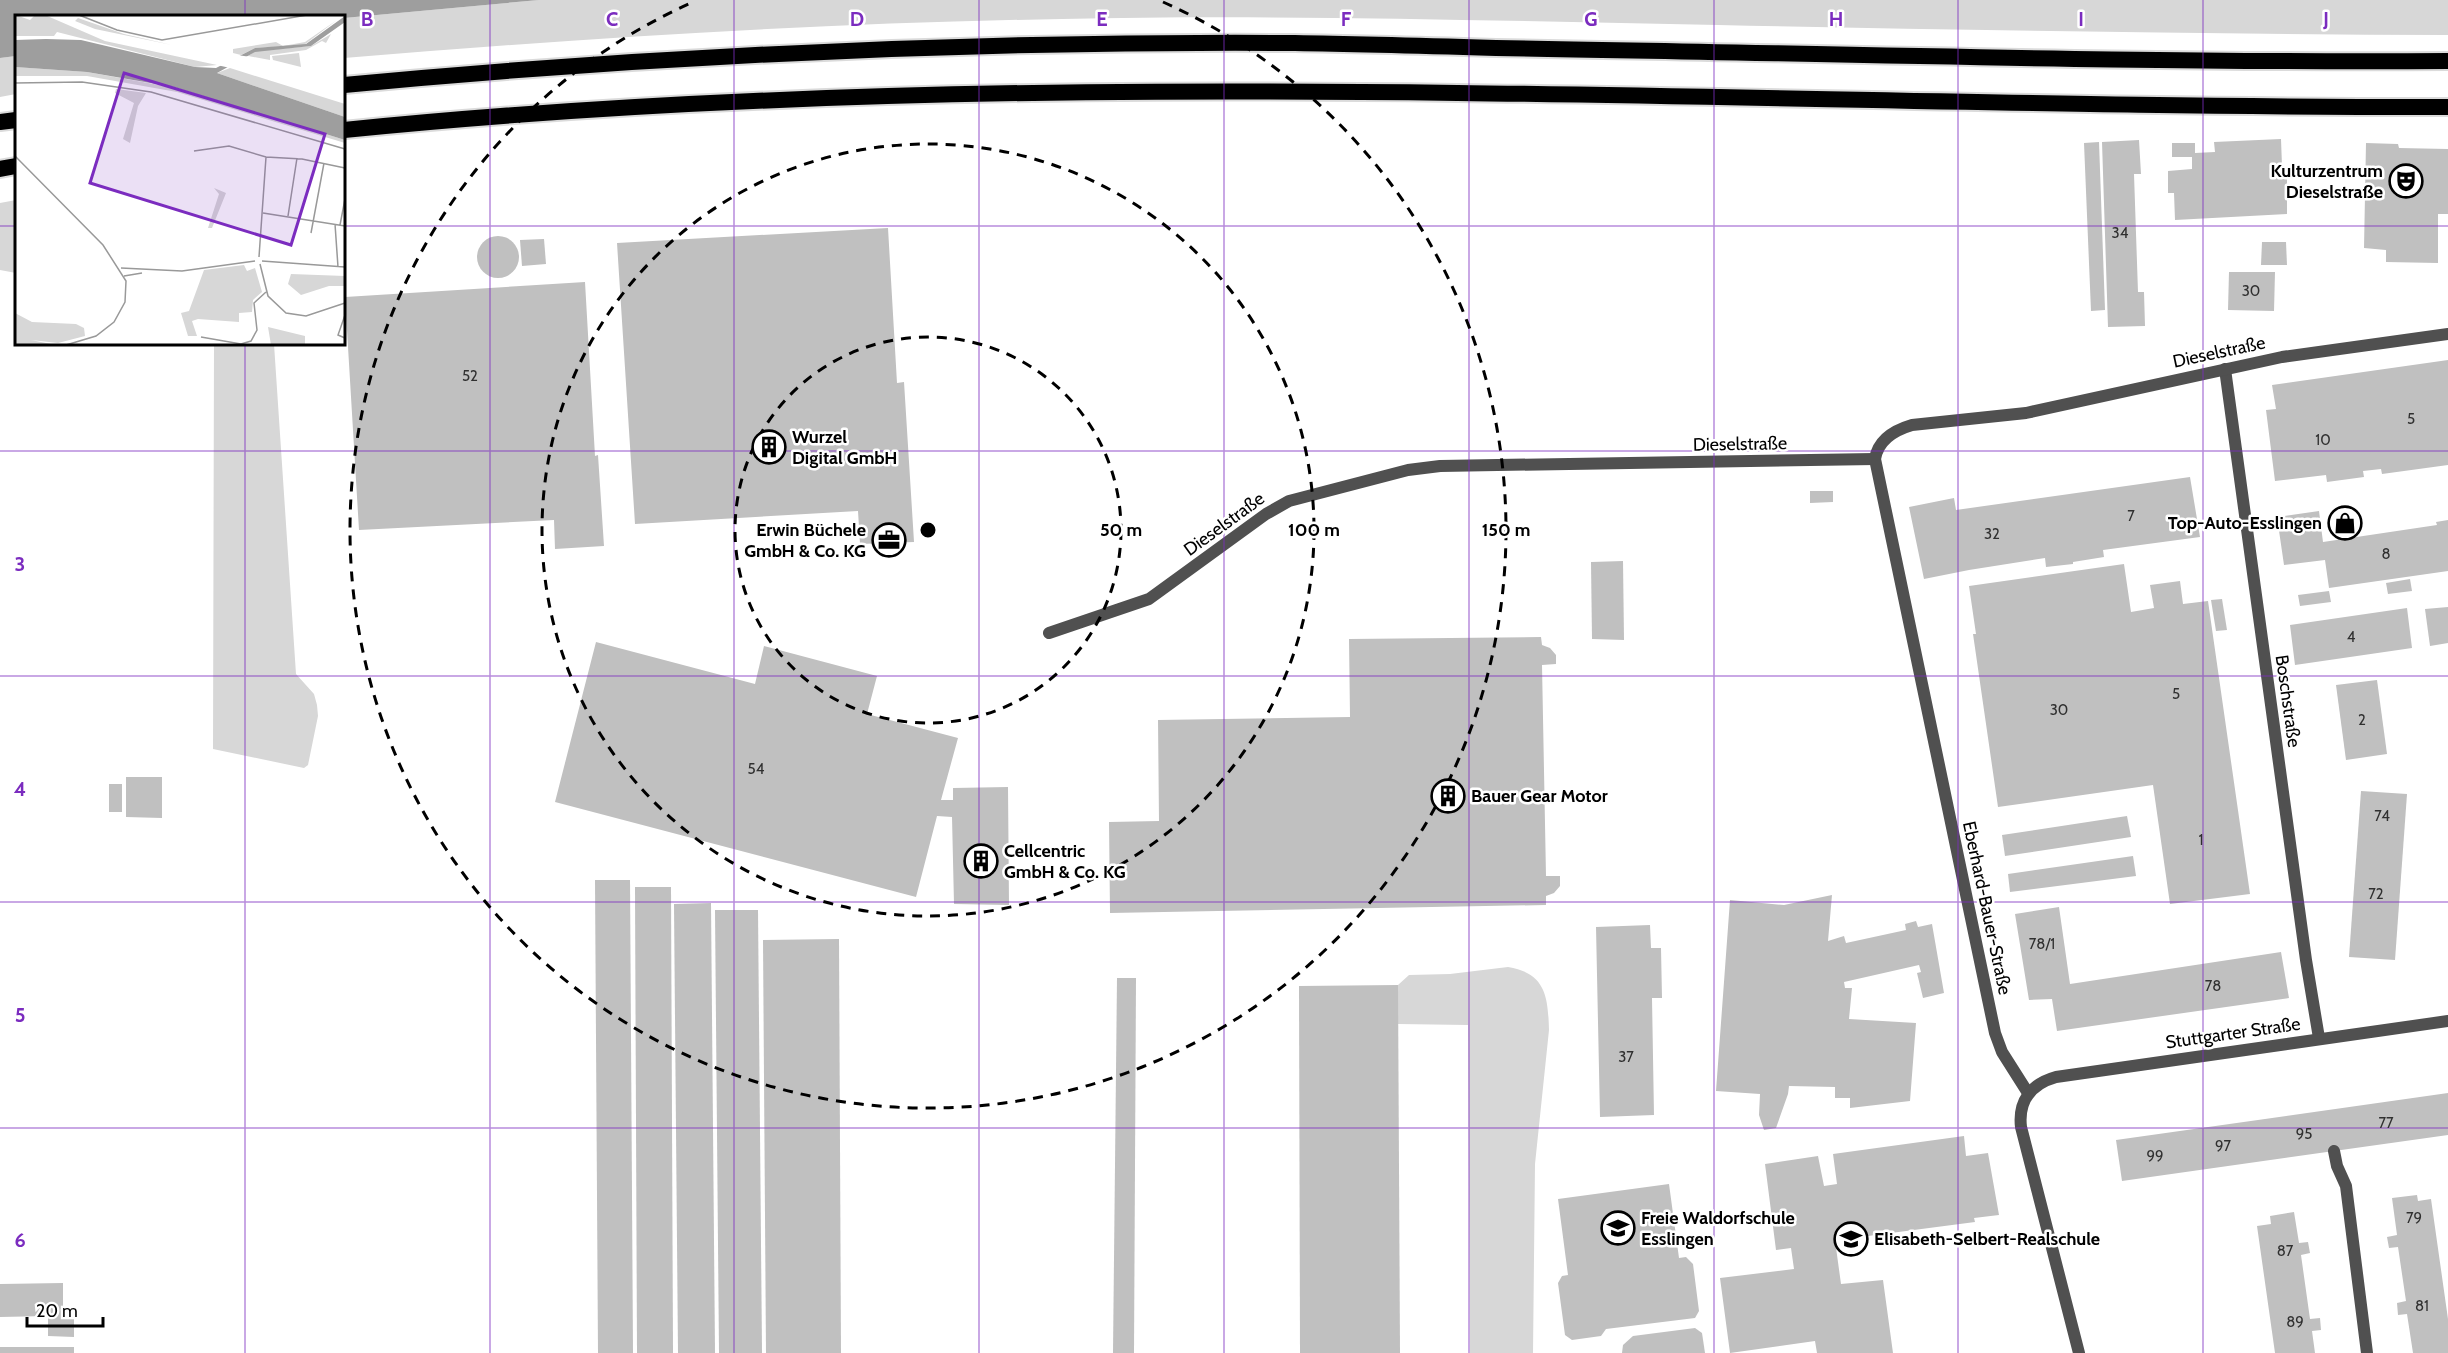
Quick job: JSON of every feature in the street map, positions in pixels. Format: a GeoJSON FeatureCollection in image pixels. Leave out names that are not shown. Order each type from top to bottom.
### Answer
{"type":"FeatureCollection","features":[{"type":"Feature","properties":{"kind":"highway"},"geometry":{"type":"LineString","coordinates":[[345,85],[698,59],[924,49],[1126,44],[1296,43],[2072,58],[2448,62]]}},
{"type":"Feature","properties":{"kind":"highway"},"geometry":{"type":"LineString","coordinates":[[345,130],[510,115],[801,99],[1130,90],[2256,107],[2448,107]]}},
{"type":"Feature","properties":{"kind":"highway"},"geometry":{"type":"LineString","coordinates":[[0,122],[15,120]]}},
{"type":"Feature","properties":{"kind":"highway"},"geometry":{"type":"LineString","coordinates":[[0,169],[15,166]]}},
{"type":"Feature","properties":{"kind":"street","name":"Dieselstraße"},"geometry":{"type":"LineString","coordinates":[[1049,633],[1149,599],[1266,514],[1289,501],[1408,470],[1440,466],[1875,459],[1879,447],[1887,437],[1911,425],[2026,413],[2282,357],[2448,334]]}},
{"type":"Feature","properties":{"kind":"street","name":"Boschstraße"},"geometry":{"type":"LineString","coordinates":[[2225,369],[2303,943],[2319,1038]]}},
{"type":"Feature","properties":{"kind":"street","name":"Eberhard-Bauer-Straße"},"geometry":{"type":"LineString","coordinates":[[1875,459],[1995,1033],[2002,1052],[2028,1093]]}},
{"type":"Feature","properties":{"kind":"street","name":"Stuttgarter Straße"},"geometry":{"type":"LineString","coordinates":[[2028,1093],[2038,1083],[2056,1077],[2448,1021]]}},
{"type":"Feature","properties":{"kind":"street"},"geometry":{"type":"LineString","coordinates":[[2028,1093],[2020,1109],[2021,1127],[2079,1353]]}},
{"type":"Feature","properties":{"kind":"street"},"geometry":{"type":"LineString","coordinates":[[2334,1151],[2337,1166],[2346,1186],[2367,1353]]}},
{"type":"Feature","properties":{"kind":"shaded area"},"geometry":{"type":"Polygon","coordinates":[[[0,0],[539,0],[345,18],[345,15],[15,15],[15,56],[0,58],[0,0]]]}},
{"type":"Feature","properties":{"kind":"shaded area"},"geometry":{"type":"Polygon","coordinates":[[[539,0],[2448,0],[2448,35],[1226,17],[972,21],[792,28],[523,44],[345,58],[345,18],[539,0]]]}},
{"type":"Feature","properties":{"kind":"shaded area"},"geometry":{"type":"Polygon","coordinates":[[[15,56],[15,94],[0,97],[0,58],[15,56]]]}},
{"type":"Feature","properties":{"kind":"shaded area"},"geometry":{"type":"Polygon","coordinates":[[[15,200],[15,273],[0,270],[0,203],[15,200]]]}},
{"type":"Feature","properties":{"kind":"shaded area"},"geometry":{"type":"Polygon","coordinates":[[[214,345],[274,345],[296,674],[314,694],[318,716],[308,765],[304,768],[213,749],[214,345]]]}},
{"type":"Feature","properties":{"kind":"shaded area"},"geometry":{"type":"Polygon","coordinates":[[[1508,967],[1521,970],[1537,981],[1546,997],[1549,1018],[1535,1164],[1533,1353],[1470,1353],[1468,1025],[1398,1024],[1398,985],[1409,975],[1450,974],[1508,967]]]}},
{"type":"Feature","properties":{"kind":"building"},"geometry":{"type":"Polygon","coordinates":[[[2281,139],[2282,166],[2287,166],[2287,214],[2175,220],[2174,193],[2168,193],[2168,171],[2192,169],[2192,157],[2172,157],[2172,143],[2195,143],[2195,153],[2215,152],[2214,142],[2281,139]]]}},
{"type":"Feature","properties":{"kind":"building"},"geometry":{"type":"Polygon","coordinates":[[[2139,140],[2141,174],[2134,174],[2138,292],[2144,292],[2145,326],[2108,327],[2102,142],[2139,140]]]}},
{"type":"Feature","properties":{"kind":"building"},"geometry":{"type":"Polygon","coordinates":[[[2099,142],[2105,310],[2091,311],[2084,143],[2099,142]]]}},
{"type":"Feature","properties":{"kind":"building","name":"Kulturzentrum Dieselstraße"},"geometry":{"type":"Polygon","coordinates":[[[2366,143],[2398,144],[2399,148],[2448,149],[2448,214],[2438,214],[2438,263],[2386,262],[2386,250],[2364,248],[2366,143]]]}},
{"type":"Feature","properties":{"kind":"building","name":"Wurzel Digital GmbH"},"geometry":{"type":"Polygon","coordinates":[[[888,228],[897,383],[904,382],[914,542],[860,544],[858,511],[635,524],[617,243],[888,228]]]}},
{"type":"Feature","properties":{"kind":"building"},"geometry":{"type":"Polygon","coordinates":[[[498,236],[513,242],[519,257],[513,272],[498,278],[483,272],[477,257],[483,242],[498,236]]]}},
{"type":"Feature","properties":{"kind":"building"},"geometry":{"type":"Polygon","coordinates":[[[544,239],[546,264],[522,266],[520,240],[544,239]]]}},
{"type":"Feature","properties":{"kind":"building"},"geometry":{"type":"Polygon","coordinates":[[[2262,242],[2286,242],[2287,265],[2261,265],[2262,242]]]}},
{"type":"Feature","properties":{"kind":"building"},"geometry":{"type":"Polygon","coordinates":[[[2229,272],[2275,272],[2274,311],[2228,310],[2229,272]]]}},
{"type":"Feature","properties":{"kind":"building"},"geometry":{"type":"Polygon","coordinates":[[[585,282],[595,456],[598,455],[604,546],[555,549],[554,520],[359,530],[345,297],[585,282]]]}},
{"type":"Feature","properties":{"kind":"building"},"geometry":{"type":"Polygon","coordinates":[[[2448,360],[2448,465],[2382,474],[2381,469],[2363,471],[2364,477],[2327,482],[2326,475],[2275,481],[2266,410],[2276,409],[2272,385],[2448,360]]]}},
{"type":"Feature","properties":{"kind":"building"},"geometry":{"type":"Polygon","coordinates":[[[2190,477],[2200,537],[2103,550],[2104,557],[2073,562],[2073,564],[2046,567],[2045,558],[1924,579],[1909,507],[1954,498],[1956,510],[2190,477]]]}},
{"type":"Feature","properties":{"kind":"building"},"geometry":{"type":"Polygon","coordinates":[[[1810,491],[1833,491],[1833,502],[1810,503],[1810,491]]]}},
{"type":"Feature","properties":{"kind":"building"},"geometry":{"type":"Polygon","coordinates":[[[2319,511],[2323,542],[2437,525],[2436,522],[2448,520],[2448,571],[2329,588],[2325,560],[2284,565],[2277,517],[2319,511]]]}},
{"type":"Feature","properties":{"kind":"building"},"geometry":{"type":"Polygon","coordinates":[[[1623,561],[1624,640],[1592,639],[1591,562],[1623,561]]]}},
{"type":"Feature","properties":{"kind":"building"},"geometry":{"type":"Polygon","coordinates":[[[2124,564],[2131,612],[2154,608],[2150,585],[2180,581],[2183,604],[2208,601],[2250,894],[2170,904],[2153,785],[1998,807],[1973,634],[1976,634],[1969,586],[2124,564]]]}},
{"type":"Feature","properties":{"kind":"building"},"geometry":{"type":"Polygon","coordinates":[[[2410,579],[2412,591],[2388,594],[2386,583],[2410,579]]]}},
{"type":"Feature","properties":{"kind":"building"},"geometry":{"type":"Polygon","coordinates":[[[2329,591],[2331,602],[2300,606],[2298,595],[2329,591]]]}},
{"type":"Feature","properties":{"kind":"building"},"geometry":{"type":"Polygon","coordinates":[[[2222,599],[2227,630],[2216,631],[2211,600],[2222,599]]]}},
{"type":"Feature","properties":{"kind":"building"},"geometry":{"type":"Polygon","coordinates":[[[2448,607],[2448,643],[2430,646],[2425,609],[2448,607]]]}},
{"type":"Feature","properties":{"kind":"building"},"geometry":{"type":"Polygon","coordinates":[[[2407,608],[2412,648],[2295,665],[2290,625],[2407,608]]]}},
{"type":"Feature","properties":{"kind":"building"},"geometry":{"type":"Polygon","coordinates":[[[1541,637],[1542,645],[1550,648],[1556,655],[1556,664],[1542,665],[1546,876],[1560,876],[1560,886],[1554,893],[1546,896],[1546,905],[1110,913],[1109,822],[1159,821],[1158,720],[1350,717],[1349,639],[1541,637]]]}},
{"type":"Feature","properties":{"kind":"building"},"geometry":{"type":"Polygon","coordinates":[[[596,642],[755,684],[764,646],[877,676],[867,714],[958,738],[941,800],[953,800],[953,788],[1008,787],[1009,905],[954,904],[952,817],[937,816],[916,897],[555,802],[596,642]]]}},
{"type":"Feature","properties":{"kind":"building"},"geometry":{"type":"Polygon","coordinates":[[[2377,680],[2387,754],[2346,760],[2336,685],[2377,680]]]}},
{"type":"Feature","properties":{"kind":"building"},"geometry":{"type":"Polygon","coordinates":[[[126,777],[162,777],[162,818],[126,817],[126,777]]]}},
{"type":"Feature","properties":{"kind":"building"},"geometry":{"type":"Polygon","coordinates":[[[109,784],[122,784],[122,812],[109,812],[109,784]]]}},
{"type":"Feature","properties":{"kind":"building"},"geometry":{"type":"Polygon","coordinates":[[[2361,791],[2407,794],[2395,960],[2349,957],[2361,791]]]}},
{"type":"Feature","properties":{"kind":"building"},"geometry":{"type":"Polygon","coordinates":[[[2127,816],[2131,837],[2005,856],[2002,835],[2127,816]]]}},
{"type":"Feature","properties":{"kind":"building"},"geometry":{"type":"Polygon","coordinates":[[[2133,856],[2136,876],[2010,892],[2008,874],[2133,856]]]}},
{"type":"Feature","properties":{"kind":"building"},"geometry":{"type":"Polygon","coordinates":[[[595,880],[630,880],[633,1353],[598,1353],[595,880]]]}},
{"type":"Feature","properties":{"kind":"building"},"geometry":{"type":"Polygon","coordinates":[[[635,887],[671,887],[673,1353],[637,1353],[635,887]]]}},
{"type":"Feature","properties":{"kind":"building"},"geometry":{"type":"Polygon","coordinates":[[[1832,895],[1828,941],[1844,936],[1846,943],[1906,930],[1905,924],[1916,921],[1918,927],[1932,924],[1944,993],[1923,998],[1917,973],[1921,972],[1919,965],[1844,982],[1845,988],[1852,988],[1849,1019],[1916,1023],[1910,1101],[1850,1108],[1850,1098],[1835,1098],[1835,1087],[1789,1086],[1776,1128],[1764,1130],[1759,1115],[1760,1094],[1716,1091],[1730,900],[1784,905],[1832,895]]]}},
{"type":"Feature","properties":{"kind":"building"},"geometry":{"type":"Polygon","coordinates":[[[711,903],[715,1353],[678,1353],[674,904],[711,903]]]}},
{"type":"Feature","properties":{"kind":"building"},"geometry":{"type":"Polygon","coordinates":[[[2059,907],[2070,984],[2281,952],[2289,998],[2057,1031],[2052,999],[2029,1000],[2015,914],[2059,907]]]}},
{"type":"Feature","properties":{"kind":"building"},"geometry":{"type":"Polygon","coordinates":[[[715,910],[758,910],[762,1353],[719,1353],[715,910]]]}},
{"type":"Feature","properties":{"kind":"building"},"geometry":{"type":"Polygon","coordinates":[[[1650,925],[1651,948],[1661,948],[1662,998],[1652,998],[1654,1115],[1600,1117],[1596,927],[1650,925]]]}},
{"type":"Feature","properties":{"kind":"building"},"geometry":{"type":"Polygon","coordinates":[[[839,939],[841,1353],[766,1353],[763,940],[839,939]]]}},
{"type":"Feature","properties":{"kind":"building"},"geometry":{"type":"Polygon","coordinates":[[[1117,978],[1136,978],[1134,1353],[1113,1353],[1117,978]]]}},
{"type":"Feature","properties":{"kind":"building"},"geometry":{"type":"Polygon","coordinates":[[[1398,985],[1400,1353],[1300,1353],[1299,986],[1398,985]]]}},
{"type":"Feature","properties":{"kind":"building"},"geometry":{"type":"Polygon","coordinates":[[[2448,1093],[2448,1135],[2122,1181],[2116,1140],[2448,1093]]]}},
{"type":"Feature","properties":{"kind":"building","name":"Elisabeth-Selbert-Realschule"},"geometry":{"type":"Polygon","coordinates":[[[1964,1136],[1966,1156],[1988,1153],[1999,1215],[1974,1218],[1975,1222],[1845,1239],[1844,1231],[1834,1233],[1841,1284],[1883,1280],[1893,1353],[1817,1353],[1815,1341],[1730,1353],[1720,1278],[1794,1269],[1791,1248],[1776,1250],[1765,1164],[1818,1156],[1824,1186],[1837,1184],[1833,1154],[1964,1136]]]}},
{"type":"Feature","properties":{"kind":"building","name":"Freie Waldorfschule Esslingen"},"geometry":{"type":"Polygon","coordinates":[[[1669,1184],[1679,1258],[1686,1257],[1693,1264],[1699,1311],[1695,1318],[1606,1329],[1601,1336],[1572,1340],[1565,1335],[1558,1283],[1562,1276],[1568,1275],[1558,1199],[1669,1184]]]}},
{"type":"Feature","properties":{"kind":"building"},"geometry":{"type":"Polygon","coordinates":[[[2417,1195],[2418,1201],[2431,1199],[2448,1319],[2448,1353],[2413,1353],[2407,1314],[2398,1315],[2397,1303],[2406,1301],[2398,1247],[2389,1248],[2387,1237],[2397,1235],[2392,1198],[2417,1195]]]}},
{"type":"Feature","properties":{"kind":"building"},"geometry":{"type":"Polygon","coordinates":[[[2294,1212],[2299,1243],[2308,1242],[2310,1253],[2301,1255],[2310,1319],[2320,1318],[2321,1330],[2312,1331],[2315,1353],[2275,1353],[2257,1226],[2271,1224],[2270,1216],[2294,1212]]]}},
{"type":"Feature","properties":{"kind":"building"},"geometry":{"type":"Polygon","coordinates":[[[63,1283],[63,1308],[74,1308],[74,1337],[48,1336],[48,1316],[0,1317],[0,1284],[63,1283]]]}},
{"type":"Feature","properties":{"kind":"building"},"geometry":{"type":"Polygon","coordinates":[[[1695,1328],[1702,1333],[1705,1353],[1622,1353],[1623,1345],[1633,1336],[1695,1328]]]}},
{"type":"Feature","properties":{"kind":"building"},"geometry":{"type":"Polygon","coordinates":[[[0,1347],[74,1347],[74,1353],[0,1353],[0,1347]]]}},
{"type":"Feature","properties":{"kind":"place","name":"Kulturzentrum Dieselstraße"},"geometry":{"type":"Point","coordinates":[2406,181]}},
{"type":"Feature","properties":{"kind":"place","name":"Wurzel Digital GmbH"},"geometry":{"type":"Point","coordinates":[769,447]}},
{"type":"Feature","properties":{"kind":"place","name":"Top-Auto-Esslingen"},"geometry":{"type":"Point","coordinates":[2345,523]}},
{"type":"Feature","properties":{"kind":"place","name":"Erwin Büchele GmbH & Co. KG"},"geometry":{"type":"Point","coordinates":[889,540]}},
{"type":"Feature","properties":{"kind":"place","name":"Bauer Gear Motor"},"geometry":{"type":"Point","coordinates":[1448,796]}},
{"type":"Feature","properties":{"kind":"place","name":"Cellcentric GmbH & Co. KG"},"geometry":{"type":"Point","coordinates":[981,861]}},
{"type":"Feature","properties":{"kind":"place","name":"Freie Waldorfschule Esslingen"},"geometry":{"type":"Point","coordinates":[1618,1228]}},
{"type":"Feature","properties":{"kind":"place","name":"Elisabeth-Selbert-Realschule"},"geometry":{"type":"Point","coordinates":[1851,1239]}}]}
